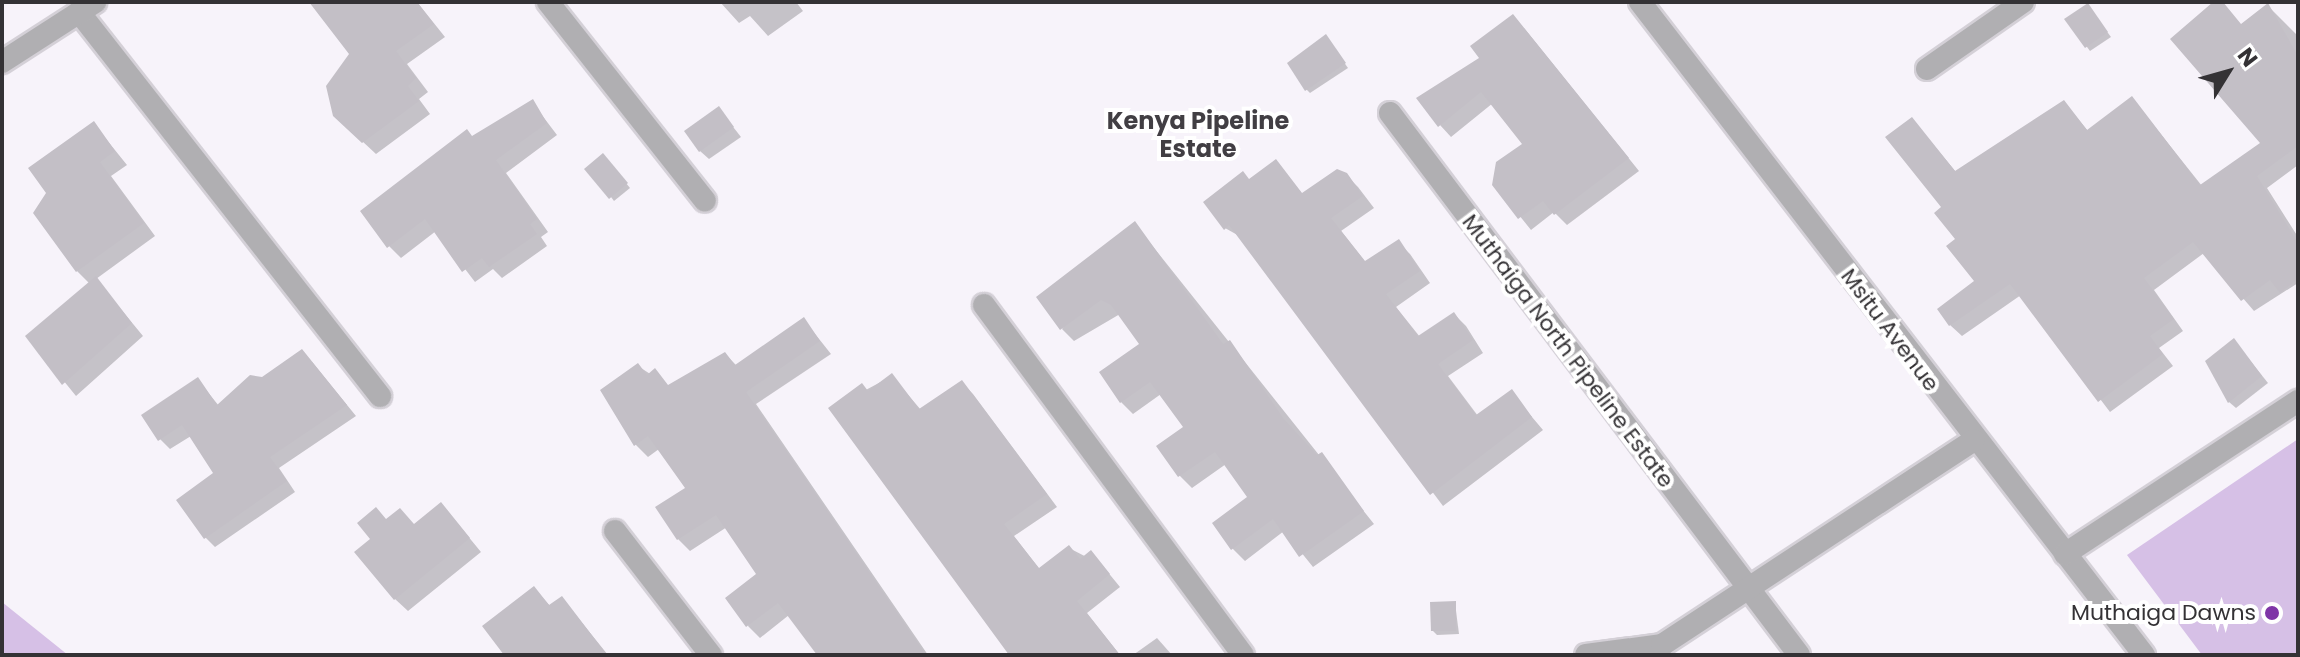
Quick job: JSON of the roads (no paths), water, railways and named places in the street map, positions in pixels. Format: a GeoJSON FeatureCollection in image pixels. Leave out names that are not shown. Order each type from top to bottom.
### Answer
{"type":"FeatureCollection","features":[{"type":"Feature","properties":{"kind":"street"},"geometry":{"type":"LineString","coordinates":[[548,2],[705,201]]}},
{"type":"Feature","properties":{"kind":"street","name":"Msitu Avenue"},"geometry":{"type":"LineString","coordinates":[[1640,2],[1974,440],[2144,655]]}},
{"type":"Feature","properties":{"kind":"street"},"geometry":{"type":"LineString","coordinates":[[1927,69],[2023,2]]}},
{"type":"Feature","properties":{"kind":"street"},"geometry":{"type":"LineString","coordinates":[[2,62],[87,7],[380,396]]}},
{"type":"Feature","properties":{"kind":"street","name":"Muthaiga North Pipeline Estate"},"geometry":{"type":"LineString","coordinates":[[1390,113],[1746,589],[1799,655]]}},
{"type":"Feature","properties":{"kind":"street"},"geometry":{"type":"LineString","coordinates":[[984,305],[1243,655]]}},
{"type":"Feature","properties":{"kind":"street"},"geometry":{"type":"LineString","coordinates":[[2065,554],[2298,401]]}},
{"type":"Feature","properties":{"kind":"street"},"geometry":{"type":"LineString","coordinates":[[1586,655],[1662,645],[1974,440]]}},
{"type":"Feature","properties":{"kind":"street"},"geometry":{"type":"LineString","coordinates":[[615,531],[711,655]]}},
{"type":"Feature","properties":{"kind":"place","name":"Muthaiga Dawns"},"geometry":{"type":"Point","coordinates":[2272,613]}},
{"type":"Feature","properties":{"kind":"district","name":"Kenya Pipeline Estate"},"geometry":{"type":"Point","coordinates":[1198,135]}}]}
